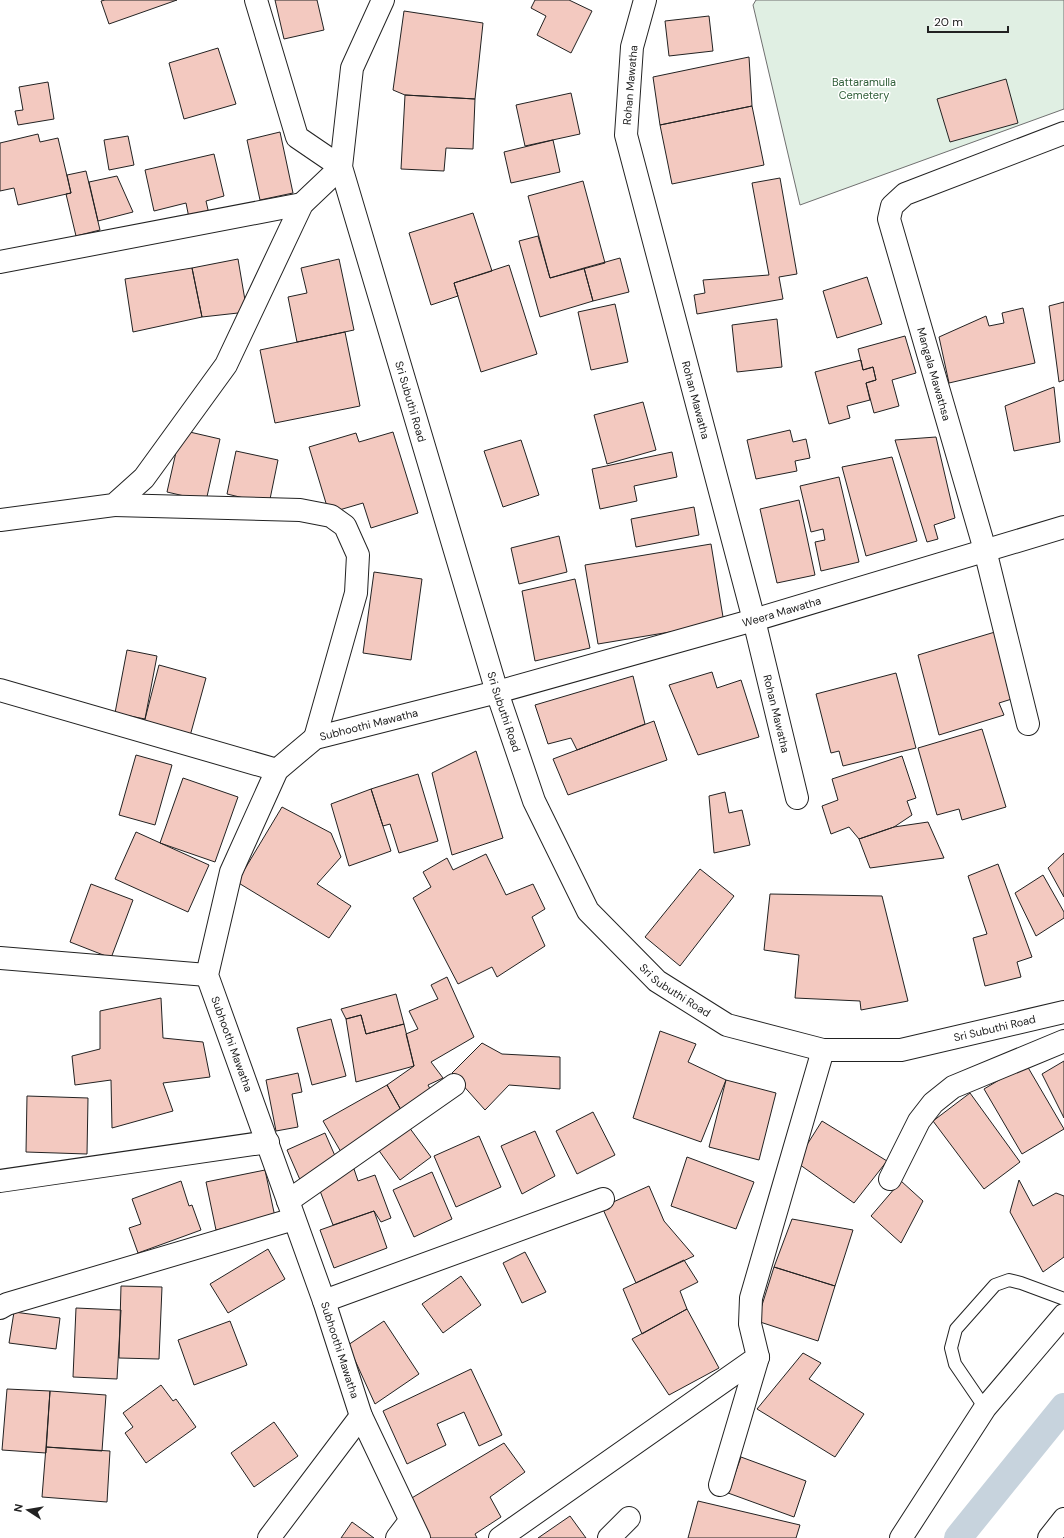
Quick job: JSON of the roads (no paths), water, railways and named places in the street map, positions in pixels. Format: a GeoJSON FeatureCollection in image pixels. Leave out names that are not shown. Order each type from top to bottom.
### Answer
{"type":"FeatureCollection","features":[{"type":"Feature","properties":{"kind":"street"},"geometry":{"type":"LineString","coordinates":[[114,505],[144,478],[226,364],[302,204],[341,167],[297,137],[256,0]]}},
{"type":"Feature","properties":{"kind":"street","name":"Sri Subuthi Road"},"geometry":{"type":"LineString","coordinates":[[383,0],[352,68],[341,167],[497,692],[534,801],[588,911],[657,982],[727,1024],[823,1050],[901,1050],[1064,1012]]}},
{"type":"Feature","properties":{"kind":"street","name":"Rohan Mawatha"},"geometry":{"type":"LineString","coordinates":[[645,0],[632,47],[626,134],[754,620],[797,798]]}},
{"type":"Feature","properties":{"kind":"street","name":"Mangala Mawathsa"},"geometry":{"type":"LineString","coordinates":[[1028,724],[985,550],[889,220],[892,206],[905,194],[1064,133]]}},
{"type":"Feature","properties":{"kind":"street"},"geometry":{"type":"LineString","coordinates":[[0,262],[302,204]]}},
{"type":"Feature","properties":{"kind":"street"},"geometry":{"type":"LineString","coordinates":[[0,520],[114,505],[300,510],[331,516],[345,526],[358,554],[356,593],[315,738]]}},
{"type":"Feature","properties":{"kind":"street","name":"Weera Mawatha"},"geometry":{"type":"LineString","coordinates":[[497,692],[754,620],[1064,527]]}},
{"type":"Feature","properties":{"kind":"street"},"geometry":{"type":"LineString","coordinates":[[0,690],[278,770]]}},
{"type":"Feature","properties":{"kind":"street","name":"Subhoothi Mawatha"},"geometry":{"type":"LineString","coordinates":[[408,1532],[361,1416],[324,1301],[207,975],[231,872],[278,770],[315,738],[497,692]]}},
{"type":"Feature","properties":{"kind":"street"},"geometry":{"type":"LineString","coordinates":[[0,958],[207,975]]}},
{"type":"Feature","properties":{"kind":"street"},"geometry":{"type":"LineString","coordinates":[[890,1179],[919,1121],[933,1103],[943,1095],[952,1088],[1064,1041]]}},
{"type":"Feature","properties":{"kind":"street"},"geometry":{"type":"LineString","coordinates":[[720,1485],[758,1357],[750,1324],[751,1298],[823,1050]]}},
{"type":"Feature","properties":{"kind":"street"},"geometry":{"type":"LineString","coordinates":[[0,1308],[7,1304],[291,1210],[454,1085]]}},
{"type":"Feature","properties":{"kind":"street"},"geometry":{"type":"LineString","coordinates":[[0,1181],[268,1142]]}},
{"type":"Feature","properties":{"kind":"street"},"geometry":{"type":"LineString","coordinates":[[324,1301],[603,1199]]}},
{"type":"Feature","properties":{"kind":"street"},"geometry":{"type":"LineString","coordinates":[[901,1538],[985,1408],[1064,1315]]}},
{"type":"Feature","properties":{"kind":"street"},"geometry":{"type":"LineString","coordinates":[[500,1538],[758,1357]]}},
{"type":"Feature","properties":{"kind":"street"},"geometry":{"type":"LineString","coordinates":[[269,1538],[361,1416]]}},
{"type":"Feature","properties":{"kind":"street"},"geometry":{"type":"LineString","coordinates":[[609,1538],[629,1518]]}},
{"type":"Feature","properties":{"kind":"street"},"geometry":{"type":"LineString","coordinates":[[1049,1538],[1064,1519]]}},
{"type":"Feature","properties":{"kind":"lane"},"geometry":{"type":"LineString","coordinates":[[985,1408],[955,1364],[951,1348],[956,1329],[995,1284],[1009,1280],[1064,1299]]}},
{"type":"Feature","properties":{"kind":"waterway"},"geometry":{"type":"LineString","coordinates":[[958,1538],[1064,1407]]}},
{"type":"Feature","properties":{"kind":"park label","name":"Battaramulla Cemetery"},"geometry":{"type":"Point","coordinates":[864,88]}}]}
